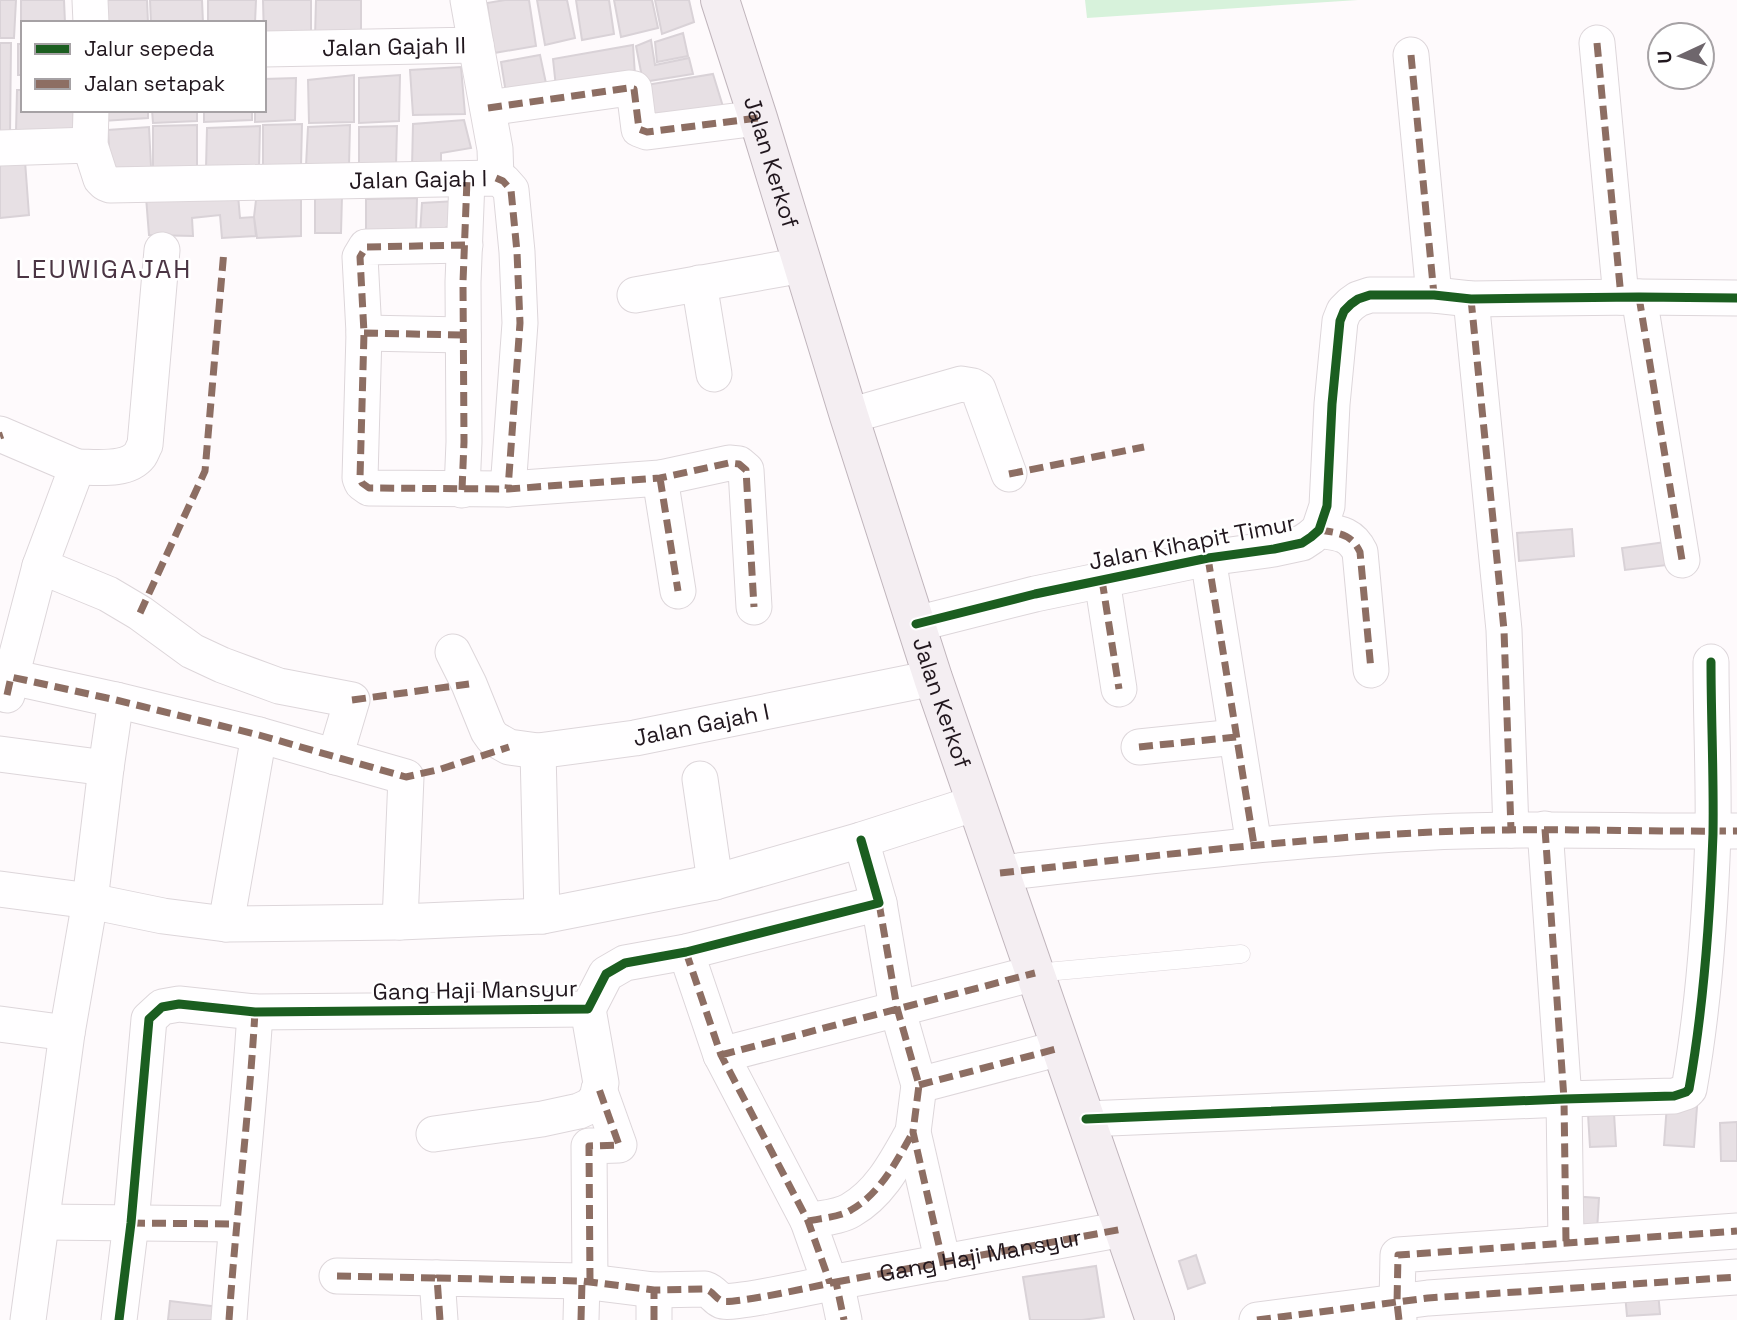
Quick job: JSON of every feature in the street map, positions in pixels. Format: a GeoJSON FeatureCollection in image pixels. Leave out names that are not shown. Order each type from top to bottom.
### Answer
{"type":"FeatureCollection","features":[{"type":"Feature","properties":{"kind":"main road","name":"Jalan Kerkof"},"geometry":{"type":"LineString","coordinates":[[720,0],[933,678],[1155,1320]]}},
{"type":"Feature","properties":{"kind":"street"},"geometry":{"type":"LineString","coordinates":[[90,0],[91,21]]}},
{"type":"Feature","properties":{"kind":"street","name":"Jalan Gajah II"},"geometry":{"type":"LineString","coordinates":[[266,49],[475,45],[468,0]]}},
{"type":"Feature","properties":{"kind":"street"},"geometry":{"type":"LineString","coordinates":[[1597,43],[1630,297],[1682,560]]}},
{"type":"Feature","properties":{"kind":"street"},"geometry":{"type":"LineString","coordinates":[[462,489],[465,245],[482,179],[495,149],[475,45]]}},
{"type":"Feature","properties":{"kind":"street"},"geometry":{"type":"LineString","coordinates":[[1411,55],[1434,295]]}},
{"type":"Feature","properties":{"kind":"street"},"geometry":{"type":"LineString","coordinates":[[488,108],[629,88],[634,89],[639,129],[647,132],[758,118]]}},
{"type":"Feature","properties":{"kind":"street"},"geometry":{"type":"LineString","coordinates":[[0,148],[90,145],[91,112]]}},
{"type":"Feature","properties":{"kind":"street","name":"Jalan Gajah I"},"geometry":{"type":"LineString","coordinates":[[90,145],[101,179],[110,186],[482,179],[503,181],[511,190],[520,323],[508,489]]}},
{"type":"Feature","properties":{"kind":"street"},"geometry":{"type":"LineString","coordinates":[[465,245],[366,247],[360,257],[364,334],[362,484],[369,488],[508,489],[660,478],[729,463],[739,464],[746,470],[754,607]]}},
{"type":"Feature","properties":{"kind":"street"},"geometry":{"type":"LineString","coordinates":[[0,434],[77,467],[117,466],[129,464],[139,457],[145,444],[162,250]]}},
{"type":"Feature","properties":{"kind":"street"},"geometry":{"type":"LineString","coordinates":[[635,295],[803,265]]}},
{"type":"Feature","properties":{"kind":"street"},"geometry":{"type":"LineString","coordinates":[[699,282],[714,374]]}},
{"type":"Feature","properties":{"kind":"street","name":"Jalan Kihapit Timur"},"geometry":{"type":"LineString","coordinates":[[916,624],[1035,594],[1208,558],[1302,543],[1319,530],[1327,506],[1332,404],[1340,321],[1344,311],[1358,299],[1370,295],[1434,295],[1471,299],[1737,298]]}},
{"type":"Feature","properties":{"kind":"street"},"geometry":{"type":"LineString","coordinates":[[1471,299],[1504,630],[1564,1098],[1566,1243]]}},
{"type":"Feature","properties":{"kind":"street"},"geometry":{"type":"LineString","coordinates":[[364,334],[463,335]]}},
{"type":"Feature","properties":{"kind":"street"},"geometry":{"type":"LineString","coordinates":[[849,416],[961,384],[973,386],[978,389],[1009,474]]}},
{"type":"Feature","properties":{"kind":"street"},"geometry":{"type":"LineString","coordinates":[[77,467],[40,566],[9,686],[116,700],[259,735],[406,777],[400,922]]}},
{"type":"Feature","properties":{"kind":"street"},"geometry":{"type":"LineString","coordinates":[[660,478],[678,592]]}},
{"type":"Feature","properties":{"kind":"street"},"geometry":{"type":"LineString","coordinates":[[1319,530],[1348,537],[1360,552],[1371,670]]}},
{"type":"Feature","properties":{"kind":"street"},"geometry":{"type":"LineString","coordinates":[[1208,558],[1254,845]]}},
{"type":"Feature","properties":{"kind":"street"},"geometry":{"type":"LineString","coordinates":[[40,566],[107,594],[140,613],[192,650],[222,665],[279,686],[352,700],[335,757]]}},
{"type":"Feature","properties":{"kind":"street"},"geometry":{"type":"LineString","coordinates":[[1102,580],[1119,689]]}},
{"type":"Feature","properties":{"kind":"street","name":"Jalan Gajah I"},"geometry":{"type":"LineString","coordinates":[[453,652],[493,738],[509,747],[538,751],[635,738],[933,678]]}},
{"type":"Feature","properties":{"kind":"street"},"geometry":{"type":"LineString","coordinates":[[1086,1119],[1564,1098],[1674,1096],[1686,1092],[1689,1089],[1707,940],[1725,831],[1711,662]]}},
{"type":"Feature","properties":{"kind":"street"},"geometry":{"type":"LineString","coordinates":[[28,1320],[67,1032],[90,901],[116,700]]}},
{"type":"Feature","properties":{"kind":"street"},"geometry":{"type":"LineString","coordinates":[[226,924],[259,735]]}},
{"type":"Feature","properties":{"kind":"street"},"geometry":{"type":"LineString","coordinates":[[1139,747],[1236,737]]}},
{"type":"Feature","properties":{"kind":"street"},"geometry":{"type":"LineString","coordinates":[[538,751],[542,916]]}},
{"type":"Feature","properties":{"kind":"street"},"geometry":{"type":"LineString","coordinates":[[0,754],[106,768]]}},
{"type":"Feature","properties":{"kind":"street"},"geometry":{"type":"LineString","coordinates":[[699,779],[715,882]]}},
{"type":"Feature","properties":{"kind":"street"},"geometry":{"type":"LineString","coordinates":[[0,889],[226,924],[400,922],[542,916],[715,882],[862,840],[976,803]]}},
{"type":"Feature","properties":{"kind":"street"},"geometry":{"type":"LineString","coordinates":[[1000,873],[1254,845],[1435,831],[1725,831]]}},
{"type":"Feature","properties":{"kind":"street"},"geometry":{"type":"LineString","coordinates":[[862,840],[879,903],[897,1008],[919,1085],[913,1132],[943,1263]]}},
{"type":"Feature","properties":{"kind":"street","name":"Gang Haji Mansyur"},"geometry":{"type":"LineString","coordinates":[[131,1223],[149,1019],[162,1007],[179,1004],[255,1012],[588,1009],[606,974],[625,962],[686,951],[879,903]]}},
{"type":"Feature","properties":{"kind":"street"},"geometry":{"type":"LineString","coordinates":[[686,951],[721,1055],[808,1222],[833,1283],[844,1320]]}},
{"type":"Feature","properties":{"kind":"street"},"geometry":{"type":"LineString","coordinates":[[721,1055],[1035,973]]}},
{"type":"Feature","properties":{"kind":"street"},"geometry":{"type":"LineString","coordinates":[[434,1133],[542,1119],[590,1106],[597,1098],[601,1083],[588,1009]]}},
{"type":"Feature","properties":{"kind":"street"},"geometry":{"type":"LineString","coordinates":[[229,1320],[255,1012]]}},
{"type":"Feature","properties":{"kind":"street"},"geometry":{"type":"LineString","coordinates":[[0,1024],[67,1032]]}},
{"type":"Feature","properties":{"kind":"street"},"geometry":{"type":"LineString","coordinates":[[919,1085],[1060,1048]]}},
{"type":"Feature","properties":{"kind":"street"},"geometry":{"type":"LineString","coordinates":[[581,1320],[586,1282],[589,1146],[619,1145],[599,1089]]}},
{"type":"Feature","properties":{"kind":"street"},"geometry":{"type":"LineString","coordinates":[[808,1222],[850,1211],[869,1196],[883,1182],[913,1132]]}},
{"type":"Feature","properties":{"kind":"street"},"geometry":{"type":"LineString","coordinates":[[43,1222],[236,1224]]}},
{"type":"Feature","properties":{"kind":"street"},"geometry":{"type":"LineString","coordinates":[[119,1320],[131,1223]]}},
{"type":"Feature","properties":{"kind":"street","name":"Gang Haji Mansyur"},"geometry":{"type":"LineString","coordinates":[[337,1276],[586,1282],[654,1305],[705,1289],[713,1291],[720,1301],[726,1302],[1123,1229]]}},
{"type":"Feature","properties":{"kind":"street"},"geometry":{"type":"LineString","coordinates":[[1398,1311],[1398,1255],[1737,1231]]}},
{"type":"Feature","properties":{"kind":"street"},"geometry":{"type":"LineString","coordinates":[[1257,1320],[1398,1311],[1428,1298],[1737,1277]]}},
{"type":"Feature","properties":{"kind":"street"},"geometry":{"type":"LineString","coordinates":[[437,1278],[440,1320]]}},
{"type":"Feature","properties":{"kind":"lane"},"geometry":{"type":"LineString","coordinates":[[1035,973],[1241,954]]}},
{"type":"Feature","properties":{"kind":"green space"},"geometry":{"type":"Polygon","coordinates":[[[1085,0],[1358,0],[1087,18],[1085,0]]]}},
{"type":"Feature","properties":{"kind":"building"},"geometry":{"type":"Polygon","coordinates":[[[0,0],[16,0],[14,38],[0,38],[0,0]]]}},
{"type":"Feature","properties":{"kind":"building"},"geometry":{"type":"Polygon","coordinates":[[[21,0],[64,0],[65,21],[21,21],[21,0]]]}},
{"type":"Feature","properties":{"kind":"building"},"geometry":{"type":"Polygon","coordinates":[[[101,0],[147,0],[148,21],[101,21],[101,0]]]}},
{"type":"Feature","properties":{"kind":"building"},"geometry":{"type":"Polygon","coordinates":[[[150,0],[202,0],[203,21],[151,21],[150,0]]]}},
{"type":"Feature","properties":{"kind":"building"},"geometry":{"type":"Polygon","coordinates":[[[208,0],[256,0],[255,21],[208,21],[208,0]]]}},
{"type":"Feature","properties":{"kind":"building"},"geometry":{"type":"Polygon","coordinates":[[[263,0],[311,0],[311,39],[266,39],[266,21],[264,21],[263,0]]]}},
{"type":"Feature","properties":{"kind":"building"},"geometry":{"type":"Polygon","coordinates":[[[316,0],[361,0],[361,38],[315,38],[316,0]]]}},
{"type":"Feature","properties":{"kind":"building"},"geometry":{"type":"Polygon","coordinates":[[[529,0],[536,46],[494,53],[487,3],[529,0]]]}},
{"type":"Feature","properties":{"kind":"building"},"geometry":{"type":"Polygon","coordinates":[[[537,0],[567,0],[575,38],[545,45],[537,0]]]}},
{"type":"Feature","properties":{"kind":"building"},"geometry":{"type":"Polygon","coordinates":[[[576,0],[609,0],[614,34],[582,40],[576,0]]]}},
{"type":"Feature","properties":{"kind":"building"},"geometry":{"type":"Polygon","coordinates":[[[614,0],[652,0],[658,28],[621,37],[614,0]]]}},
{"type":"Feature","properties":{"kind":"building"},"geometry":{"type":"Polygon","coordinates":[[[655,0],[689,0],[694,22],[662,34],[655,0]]]}},
{"type":"Feature","properties":{"kind":"building"},"geometry":{"type":"Polygon","coordinates":[[[683,33],[688,56],[657,62],[655,42],[683,33]]]}},
{"type":"Feature","properties":{"kind":"building"},"geometry":{"type":"Polygon","coordinates":[[[651,40],[655,65],[689,58],[693,74],[643,82],[636,46],[651,40]]]}},
{"type":"Feature","properties":{"kind":"building"},"geometry":{"type":"Polygon","coordinates":[[[0,43],[11,43],[10,136],[0,136],[0,43]]]}},
{"type":"Feature","properties":{"kind":"building"},"geometry":{"type":"Polygon","coordinates":[[[18,44],[21,44],[21,75],[18,75],[18,44]]]}},
{"type":"Feature","properties":{"kind":"building"},"geometry":{"type":"Polygon","coordinates":[[[633,45],[635,75],[556,87],[553,59],[633,45]]]}},
{"type":"Feature","properties":{"kind":"building"},"geometry":{"type":"Polygon","coordinates":[[[540,55],[547,88],[506,93],[501,62],[540,55]]]}},
{"type":"Feature","properties":{"kind":"building"},"geometry":{"type":"Polygon","coordinates":[[[461,67],[465,114],[413,115],[410,70],[461,67]]]}},
{"type":"Feature","properties":{"kind":"building"},"geometry":{"type":"Polygon","coordinates":[[[713,74],[724,110],[649,118],[646,85],[713,74]]]}},
{"type":"Feature","properties":{"kind":"building"},"geometry":{"type":"Polygon","coordinates":[[[354,75],[354,122],[309,123],[308,80],[354,75]]]}},
{"type":"Feature","properties":{"kind":"building"},"geometry":{"type":"Polygon","coordinates":[[[400,75],[399,121],[359,123],[359,78],[400,75]]]}},
{"type":"Feature","properties":{"kind":"building"},"geometry":{"type":"Polygon","coordinates":[[[296,78],[295,120],[255,122],[255,112],[266,112],[266,79],[296,78]]]}},
{"type":"Feature","properties":{"kind":"building"},"geometry":{"type":"Polygon","coordinates":[[[17,90],[21,90],[21,112],[74,112],[73,133],[16,132],[17,90]]]}},
{"type":"Feature","properties":{"kind":"building"},"geometry":{"type":"Polygon","coordinates":[[[103,112],[148,112],[148,118],[103,121],[103,112]]]}},
{"type":"Feature","properties":{"kind":"building"},"geometry":{"type":"Polygon","coordinates":[[[152,112],[197,112],[197,121],[153,123],[152,112]]]}},
{"type":"Feature","properties":{"kind":"building"},"geometry":{"type":"Polygon","coordinates":[[[204,112],[252,112],[252,120],[204,122],[204,112]]]}},
{"type":"Feature","properties":{"kind":"building"},"geometry":{"type":"Polygon","coordinates":[[[464,120],[471,148],[441,153],[441,167],[412,168],[413,124],[464,120]]]}},
{"type":"Feature","properties":{"kind":"building"},"geometry":{"type":"Polygon","coordinates":[[[302,124],[301,167],[263,169],[263,125],[302,124]]]}},
{"type":"Feature","properties":{"kind":"building"},"geometry":{"type":"Polygon","coordinates":[[[197,125],[197,173],[153,173],[153,126],[197,125]]]}},
{"type":"Feature","properties":{"kind":"building"},"geometry":{"type":"Polygon","coordinates":[[[350,125],[349,166],[306,166],[308,127],[350,125]]]}},
{"type":"Feature","properties":{"kind":"building"},"geometry":{"type":"Polygon","coordinates":[[[260,126],[259,169],[206,168],[207,128],[260,126]]]}},
{"type":"Feature","properties":{"kind":"building"},"geometry":{"type":"Polygon","coordinates":[[[397,126],[396,166],[359,167],[359,127],[397,126]]]}},
{"type":"Feature","properties":{"kind":"building"},"geometry":{"type":"Polygon","coordinates":[[[149,127],[151,167],[110,168],[108,130],[149,127]]]}},
{"type":"Feature","properties":{"kind":"building"},"geometry":{"type":"Polygon","coordinates":[[[25,161],[29,215],[0,218],[0,163],[25,161]]]}},
{"type":"Feature","properties":{"kind":"building"},"geometry":{"type":"Polygon","coordinates":[[[238,195],[240,218],[254,217],[256,236],[222,238],[220,215],[192,218],[193,236],[149,235],[146,197],[238,195]]]}},
{"type":"Feature","properties":{"kind":"building"},"geometry":{"type":"Polygon","coordinates":[[[342,196],[341,233],[315,233],[315,197],[342,196]]]}},
{"type":"Feature","properties":{"kind":"building"},"geometry":{"type":"Polygon","coordinates":[[[417,198],[416,233],[366,234],[366,199],[417,198]]]}},
{"type":"Feature","properties":{"kind":"building"},"geometry":{"type":"Polygon","coordinates":[[[301,199],[301,236],[257,238],[254,217],[256,200],[301,199]]]}},
{"type":"Feature","properties":{"kind":"building"},"geometry":{"type":"Polygon","coordinates":[[[456,201],[455,223],[445,228],[444,233],[420,234],[422,203],[456,201]]]}},
{"type":"Feature","properties":{"kind":"building"},"geometry":{"type":"Polygon","coordinates":[[[1572,529],[1574,556],[1519,561],[1517,533],[1572,529]]]}},
{"type":"Feature","properties":{"kind":"building"},"geometry":{"type":"Polygon","coordinates":[[[1673,541],[1676,564],[1625,570],[1622,548],[1673,541]]]}},
{"type":"Feature","properties":{"kind":"building"},"geometry":{"type":"Polygon","coordinates":[[[1667,1104],[1697,1107],[1694,1147],[1664,1145],[1667,1104]]]}},
{"type":"Feature","properties":{"kind":"building"},"geometry":{"type":"Polygon","coordinates":[[[1614,1113],[1616,1146],[1590,1147],[1588,1114],[1614,1113]]]}},
{"type":"Feature","properties":{"kind":"building"},"geometry":{"type":"Polygon","coordinates":[[[1737,1122],[1737,1161],[1721,1161],[1720,1123],[1737,1122]]]}},
{"type":"Feature","properties":{"kind":"building"},"geometry":{"type":"Polygon","coordinates":[[[1570,1196],[1599,1198],[1597,1231],[1568,1228],[1570,1196]]]}},
{"type":"Feature","properties":{"kind":"building"},"geometry":{"type":"Polygon","coordinates":[[[1196,1255],[1205,1283],[1188,1289],[1179,1261],[1196,1255]]]}},
{"type":"Feature","properties":{"kind":"building"},"geometry":{"type":"Polygon","coordinates":[[[1096,1266],[1104,1317],[1082,1320],[1030,1320],[1023,1277],[1096,1266]]]}},
{"type":"Feature","properties":{"kind":"building"},"geometry":{"type":"Polygon","coordinates":[[[1658,1292],[1660,1314],[1627,1316],[1625,1294],[1658,1292]]]}},
{"type":"Feature","properties":{"kind":"building"},"geometry":{"type":"Polygon","coordinates":[[[170,1301],[227,1308],[226,1320],[168,1320],[170,1301]]]}},
{"type":"Feature","properties":{"kind":"marked path"},"geometry":{"type":"LineString","coordinates":[[1597,43],[1621,297]]}},
{"type":"Feature","properties":{"kind":"marked path"},"geometry":{"type":"LineString","coordinates":[[1411,55],[1434,295]]}},
{"type":"Feature","properties":{"kind":"marked path"},"geometry":{"type":"LineString","coordinates":[[488,108],[629,88],[634,89],[639,129],[647,132],[758,118]]}},
{"type":"Feature","properties":{"kind":"marked path"},"geometry":{"type":"LineString","coordinates":[[496,178],[511,190],[520,323],[508,489]]}},
{"type":"Feature","properties":{"kind":"marked path"},"geometry":{"type":"LineString","coordinates":[[462,490],[463,282],[467,180]]}},
{"type":"Feature","properties":{"kind":"marked path"},"geometry":{"type":"LineString","coordinates":[[465,245],[366,247],[360,257],[364,333],[362,483],[369,488],[508,489],[660,478],[729,463],[739,464],[746,470],[754,607]]}},
{"type":"Feature","properties":{"kind":"marked path"},"geometry":{"type":"LineString","coordinates":[[140,613],[205,471],[224,250]]}},
{"type":"Feature","properties":{"kind":"marked path"},"geometry":{"type":"LineString","coordinates":[[1639,297],[1682,560]]}},
{"type":"Feature","properties":{"kind":"marked path"},"geometry":{"type":"LineString","coordinates":[[1471,299],[1504,630],[1511,830]]}},
{"type":"Feature","properties":{"kind":"marked path"},"geometry":{"type":"LineString","coordinates":[[364,333],[463,335]]}},
{"type":"Feature","properties":{"kind":"marked path"},"geometry":{"type":"LineString","coordinates":[[1009,474],[1144,447]]}},
{"type":"Feature","properties":{"kind":"marked path"},"geometry":{"type":"LineString","coordinates":[[660,478],[678,591]]}},
{"type":"Feature","properties":{"kind":"marked path"},"geometry":{"type":"LineString","coordinates":[[1319,530],[1348,537],[1360,552],[1371,670]]}},
{"type":"Feature","properties":{"kind":"marked path"},"geometry":{"type":"LineString","coordinates":[[1208,558],[1254,845]]}},
{"type":"Feature","properties":{"kind":"marked path"},"geometry":{"type":"LineString","coordinates":[[1102,580],[1119,689]]}},
{"type":"Feature","properties":{"kind":"marked path"},"geometry":{"type":"LineString","coordinates":[[7,695],[11,677],[259,735],[406,777],[441,769],[509,747]]}},
{"type":"Feature","properties":{"kind":"marked path"},"geometry":{"type":"LineString","coordinates":[[352,700],[469,684]]}},
{"type":"Feature","properties":{"kind":"marked path"},"geometry":{"type":"LineString","coordinates":[[1139,747],[1236,737]]}},
{"type":"Feature","properties":{"kind":"marked path"},"geometry":{"type":"LineString","coordinates":[[1545,829],[1564,1099],[1566,1243]]}},
{"type":"Feature","properties":{"kind":"marked path"},"geometry":{"type":"LineString","coordinates":[[1000,873],[1380,835],[1510,830],[1737,831]]}},
{"type":"Feature","properties":{"kind":"marked path"},"geometry":{"type":"LineString","coordinates":[[879,903],[897,1008],[919,1085],[913,1132],[943,1263]]}},
{"type":"Feature","properties":{"kind":"marked path"},"geometry":{"type":"LineString","coordinates":[[686,952],[721,1055],[808,1221],[830,1283]]}},
{"type":"Feature","properties":{"kind":"marked path"},"geometry":{"type":"LineString","coordinates":[[721,1055],[1035,973]]}},
{"type":"Feature","properties":{"kind":"marked path"},"geometry":{"type":"LineString","coordinates":[[229,1320],[255,1012]]}},
{"type":"Feature","properties":{"kind":"marked path"},"geometry":{"type":"LineString","coordinates":[[919,1085],[1060,1048]]}},
{"type":"Feature","properties":{"kind":"marked path"},"geometry":{"type":"LineString","coordinates":[[590,1282],[589,1146],[619,1145],[599,1089]]}},
{"type":"Feature","properties":{"kind":"marked path"},"geometry":{"type":"LineString","coordinates":[[808,1221],[842,1214],[862,1203],[880,1185],[913,1132]]}},
{"type":"Feature","properties":{"kind":"marked path"},"geometry":{"type":"LineString","coordinates":[[131,1223],[236,1224]]}},
{"type":"Feature","properties":{"kind":"marked path"},"geometry":{"type":"LineString","coordinates":[[836,1282],[1123,1229]]}},
{"type":"Feature","properties":{"kind":"marked path"},"geometry":{"type":"LineString","coordinates":[[1399,1320],[1398,1255],[1737,1231]]}},
{"type":"Feature","properties":{"kind":"marked path"},"geometry":{"type":"LineString","coordinates":[[337,1276],[437,1278]]}},
{"type":"Feature","properties":{"kind":"marked path"},"geometry":{"type":"LineString","coordinates":[[1257,1320],[1428,1298],[1737,1277]]}},
{"type":"Feature","properties":{"kind":"marked path"},"geometry":{"type":"LineString","coordinates":[[440,1320],[437,1278],[582,1281],[654,1290],[705,1289],[722,1301],[758,1298],[836,1282],[844,1320]]}},
{"type":"Feature","properties":{"kind":"marked path"},"geometry":{"type":"LineString","coordinates":[[581,1320],[582,1281]]}},
{"type":"Feature","properties":{"kind":"marked path"},"geometry":{"type":"LineString","coordinates":[[654,1290],[654,1320]]}},
{"type":"Feature","properties":{"kind":"cycle path"},"geometry":{"type":"LineString","coordinates":[[916,624],[1035,594],[1208,558],[1302,543],[1311,537],[1319,530],[1327,506],[1332,404],[1340,321],[1344,311],[1358,299],[1370,295],[1434,295],[1471,299],[1737,298]]}},
{"type":"Feature","properties":{"kind":"cycle path"},"geometry":{"type":"LineString","coordinates":[[1086,1119],[1674,1096],[1686,1092],[1689,1089],[1699,1026],[1710,898],[1713,834],[1711,662]]}},
{"type":"Feature","properties":{"kind":"cycle path"},"geometry":{"type":"LineString","coordinates":[[119,1320],[131,1223],[149,1019],[162,1007],[179,1004],[255,1012],[588,1009],[606,974],[625,963],[686,952],[879,903],[861,840]]}},
{"type":"Feature","properties":{"kind":"district","name":"LEUWIGAJAH"},"geometry":{"type":"Point","coordinates":[104,269]}}]}
